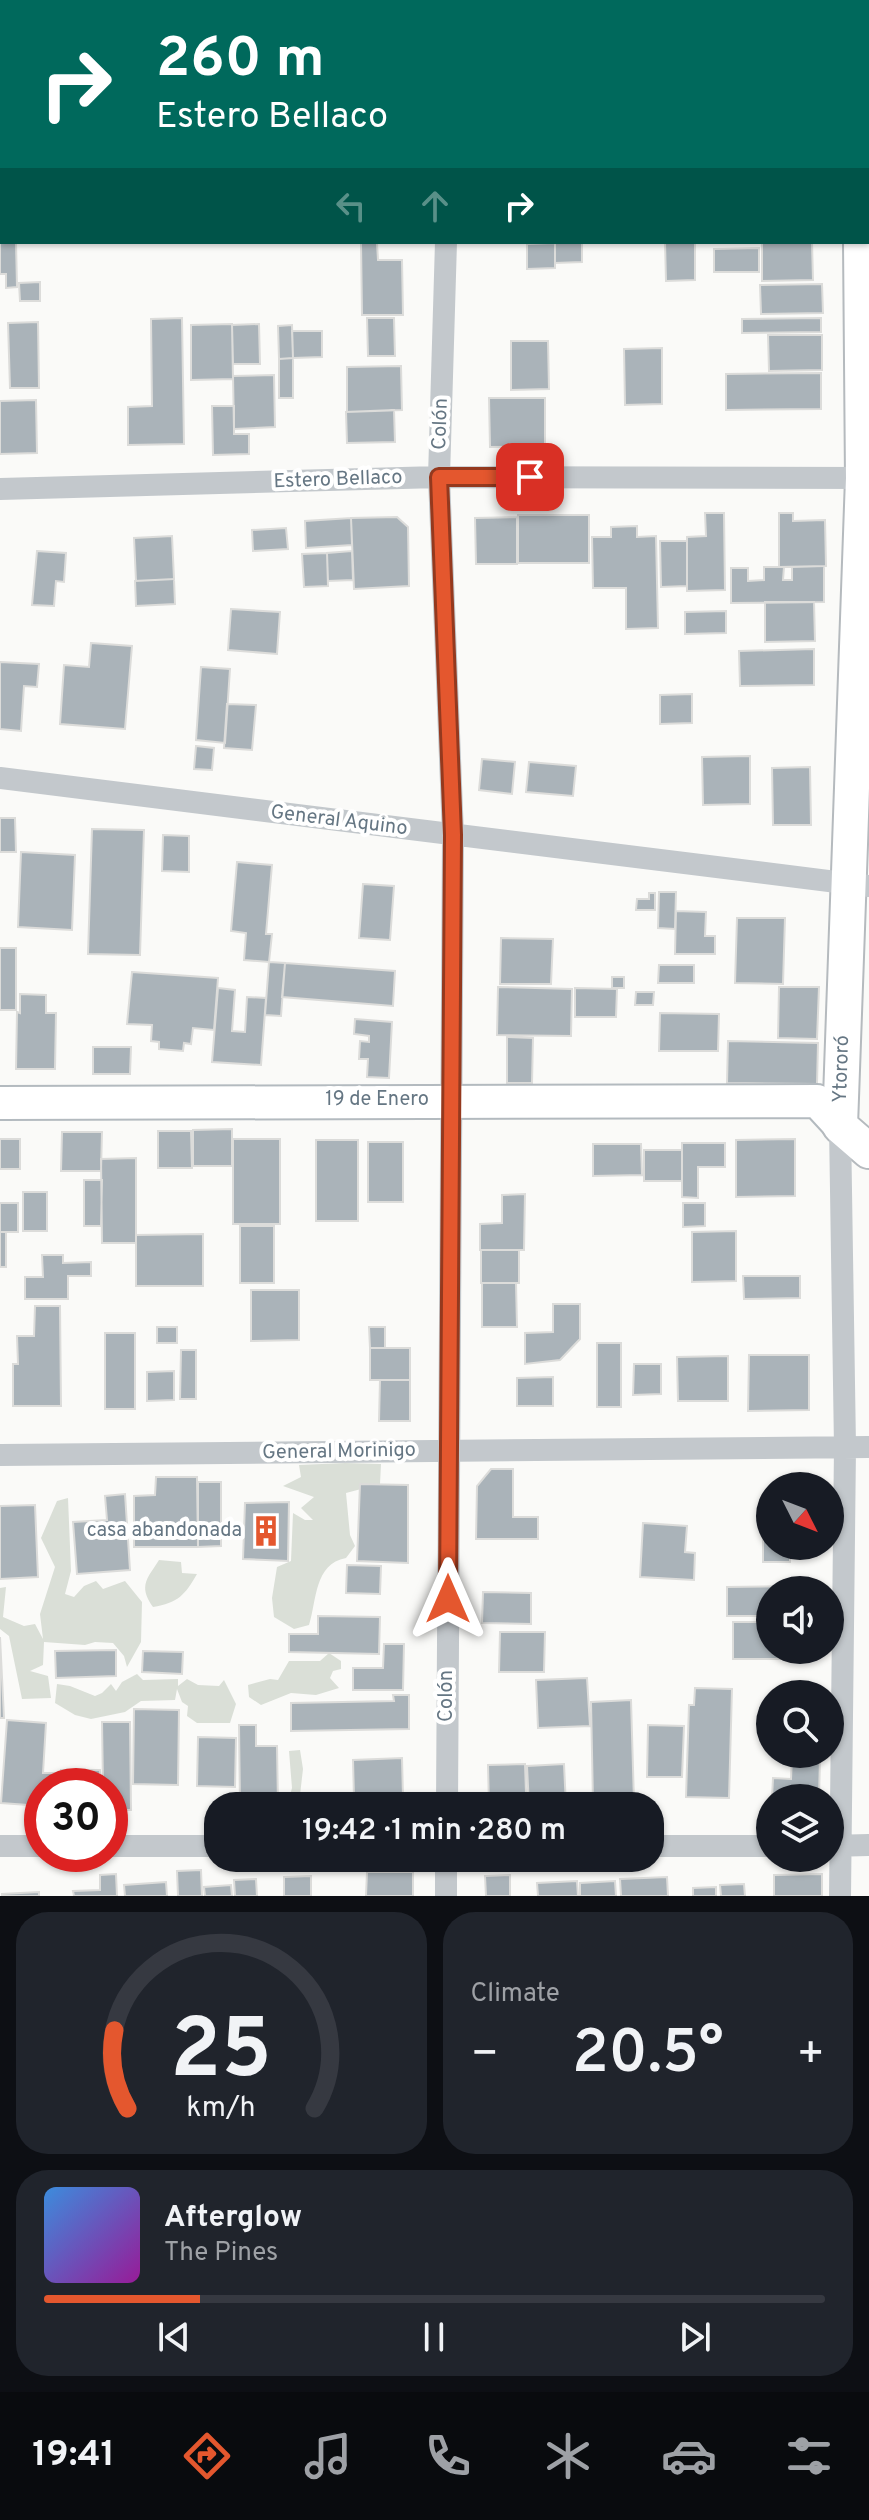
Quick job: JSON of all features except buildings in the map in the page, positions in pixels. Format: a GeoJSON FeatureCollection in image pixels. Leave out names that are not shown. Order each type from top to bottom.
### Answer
{"type":"FeatureCollection","features":[{"type":"Feature","properties":{"kind":"main road","name":"Ytororó"},"geometry":{"type":"LineString","coordinates":[[840,1126],[859,885],[866,478],[861,244]]}},
{"type":"Feature","properties":{"kind":"main road"},"geometry":{"type":"LineString","coordinates":[[840,1126],[869,1151]]}},
{"type":"Feature","properties":{"kind":"street","name":"Colón"},"geometry":{"type":"LineString","coordinates":[[446,244],[439,477],[453,835],[447,1792]]}},
{"type":"Feature","properties":{"kind":"street","name":"Estero Bellaco"},"geometry":{"type":"LineString","coordinates":[[0,489],[439,477],[866,478]]}},
{"type":"Feature","properties":{"kind":"street","name":"General Aquino"},"geometry":{"type":"LineString","coordinates":[[0,778],[859,885]]}},
{"type":"Feature","properties":{"kind":"street","name":"19 de Enero"},"geometry":{"type":"LineString","coordinates":[[0,1103],[817,1101],[840,1126]]}},
{"type":"Feature","properties":{"kind":"street","name":"Ytororó"},"geometry":{"type":"LineString","coordinates":[[837,1784],[845,1447],[840,1126]]}},
{"type":"Feature","properties":{"kind":"street","name":"General Morinigo"},"geometry":{"type":"LineString","coordinates":[[0,1455],[869,1447]]}},
{"type":"Feature","properties":{"kind":"street"},"geometry":{"type":"LineString","coordinates":[[844,1846],[869,1845]]}},
{"type":"Feature","properties":{"kind":"street"},"geometry":{"type":"LineString","coordinates":[[0,1846],[24,1846]]}},
{"type":"Feature","properties":{"kind":"street"},"geometry":{"type":"LineString","coordinates":[[128,1846],[204,1846]]}},
{"type":"Feature","properties":{"kind":"street"},"geometry":{"type":"LineString","coordinates":[[664,1846],[756,1846]]}},
{"type":"Feature","properties":{"kind":"street"},"geometry":{"type":"LineString","coordinates":[[446,1872],[446,1896]]}},
{"type":"Feature","properties":{"kind":"street","name":"Ytororó"},"geometry":{"type":"LineString","coordinates":[[838,1872],[840,1896]]}},
{"type":"Feature","properties":{"kind":"shaded area"},"geometry":{"type":"Polygon","coordinates":[[[381,1464],[380,1484],[346,1493],[350,1535],[355,1546],[346,1558],[328,1567],[322,1575],[309,1625],[294,1629],[274,1617],[272,1598],[277,1567],[291,1561],[293,1513],[305,1520],[313,1520],[301,1508],[314,1497],[283,1486],[301,1477],[299,1465],[381,1464]]]}},
{"type":"Feature","properties":{"kind":"shaded area"},"geometry":{"type":"Polygon","coordinates":[[[68,1498],[71,1571],[65,1594],[74,1597],[84,1586],[96,1581],[103,1589],[125,1581],[142,1602],[141,1642],[127,1667],[124,1656],[113,1643],[85,1645],[44,1642],[43,1665],[30,1671],[48,1676],[51,1698],[22,1699],[9,1636],[0,1629],[0,1588],[6,1587],[3,1617],[24,1626],[35,1624],[43,1639],[40,1614],[55,1567],[41,1538],[57,1501],[68,1498]]]}},
{"type":"Feature","properties":{"kind":"shaded area"},"geometry":{"type":"Polygon","coordinates":[[[159,1560],[181,1562],[182,1573],[197,1574],[180,1597],[153,1607],[145,1588],[159,1560]]]}},
{"type":"Feature","properties":{"kind":"shaded area"},"geometry":{"type":"Polygon","coordinates":[[[329,1653],[341,1661],[341,1669],[333,1671],[330,1678],[339,1688],[316,1695],[291,1693],[261,1705],[249,1697],[248,1685],[278,1680],[289,1661],[320,1661],[329,1653]]]}},
{"type":"Feature","properties":{"kind":"shaded area"},"geometry":{"type":"Polygon","coordinates":[[[137,1674],[143,1680],[178,1679],[178,1686],[187,1679],[198,1685],[219,1686],[224,1680],[236,1704],[230,1723],[197,1723],[187,1716],[188,1706],[182,1702],[177,1689],[175,1700],[141,1701],[125,1712],[91,1719],[75,1715],[55,1703],[57,1684],[95,1696],[111,1684],[116,1691],[122,1682],[137,1674]]]}},
{"type":"Feature","properties":{"kind":"shaded area"},"geometry":{"type":"Polygon","coordinates":[[[300,1750],[303,1769],[300,1792],[291,1792],[289,1751],[300,1750]]]}},
{"type":"Feature","properties":{"kind":"place","name":"casa abandonada"},"geometry":{"type":"Point","coordinates":[266,1531]}},
{"type":"Feature","properties":{"kind":"route"},"geometry":{"type":"LineString","coordinates":[[448,1599],[453,835],[439,477],[530,477]]}}]}
